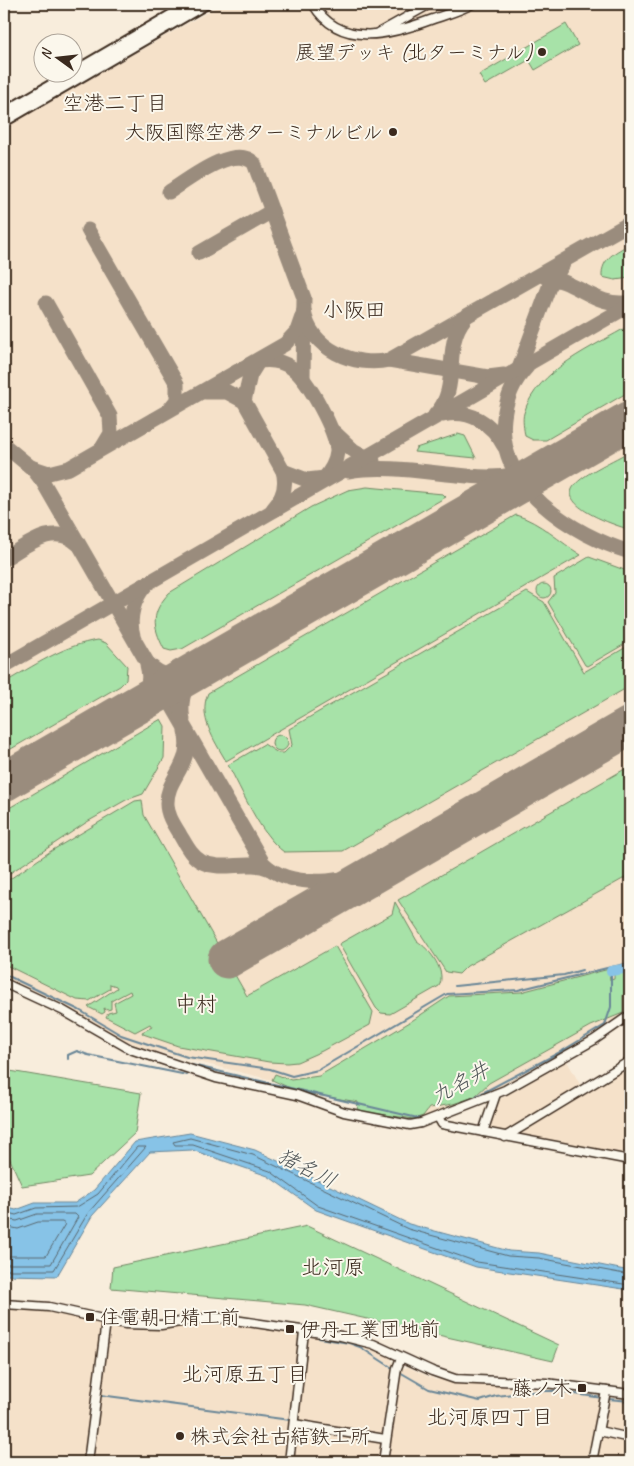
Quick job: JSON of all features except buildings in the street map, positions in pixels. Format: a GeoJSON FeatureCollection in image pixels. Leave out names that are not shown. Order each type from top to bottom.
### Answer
{"type":"FeatureCollection","features":[{"type":"Feature","properties":{"kind":"highway"},"geometry":{"type":"LineString","coordinates":[[4,113],[191,4]]}},
{"type":"Feature","properties":{"kind":"highway"},"geometry":{"type":"LineString","coordinates":[[4,121],[205,4]]}},
{"type":"Feature","properties":{"kind":"street"},"geometry":{"type":"LineString","coordinates":[[4,117],[197,4]]}},
{"type":"Feature","properties":{"kind":"street"},"geometry":{"type":"LineString","coordinates":[[313,4],[324,18],[340,29],[358,35],[394,32],[451,14],[472,4]]}},
{"type":"Feature","properties":{"kind":"street"},"geometry":{"type":"LineString","coordinates":[[373,34],[386,29],[429,5],[472,4]]}},
{"type":"Feature","properties":{"kind":"street"},"geometry":{"type":"LineString","coordinates":[[4,984],[62,1010],[118,1044],[216,1078],[296,1095],[344,1112],[410,1125],[438,1117],[496,1094],[594,1040],[630,1015]]}},
{"type":"Feature","properties":{"kind":"street"},"geometry":{"type":"LineString","coordinates":[[505,1137],[630,1061]]}},
{"type":"Feature","properties":{"kind":"street"},"geometry":{"type":"LineString","coordinates":[[483,1132],[496,1094]]}},
{"type":"Feature","properties":{"kind":"street"},"geometry":{"type":"LineString","coordinates":[[438,1117],[442,1124],[630,1160]]}},
{"type":"Feature","properties":{"kind":"street"},"geometry":{"type":"LineString","coordinates":[[4,1304],[49,1307],[106,1321],[161,1325],[206,1318],[221,1318],[304,1332],[341,1336],[373,1344],[401,1358],[456,1379],[546,1384],[630,1394]]}},
{"type":"Feature","properties":{"kind":"street"},"geometry":{"type":"LineString","coordinates":[[88,1462],[106,1321]]}},
{"type":"Feature","properties":{"kind":"street"},"geometry":{"type":"LineString","coordinates":[[289,1462],[304,1332]]}},
{"type":"Feature","properties":{"kind":"street"},"geometry":{"type":"LineString","coordinates":[[383,1462],[397,1368],[401,1358]]}},
{"type":"Feature","properties":{"kind":"street"},"geometry":{"type":"LineString","coordinates":[[592,1462],[600,1431],[606,1391]]}},
{"type":"Feature","properties":{"kind":"street"},"geometry":{"type":"LineString","coordinates":[[294,1424],[385,1439]]}},
{"type":"Feature","properties":{"kind":"street"},"geometry":{"type":"LineString","coordinates":[[600,1431],[630,1438]]}},
{"type":"Feature","properties":{"kind":"shaded area"},"geometry":{"type":"Polygon","coordinates":[[[222,4],[630,4],[630,1011],[520,1079],[416,1121],[272,1080],[150,1050],[121,1039],[78,1014],[4,978],[4,127],[222,4]]]}},
{"type":"Feature","properties":{"kind":"shaded area"},"geometry":{"type":"Polygon","coordinates":[[[567,1061],[582,1088],[506,1133],[490,1131],[488,1127],[498,1100],[567,1061]]]}},
{"type":"Feature","properties":{"kind":"shaded area"},"geometry":{"type":"Polygon","coordinates":[[[630,1066],[630,1157],[519,1136],[518,1132],[630,1066]]]}},
{"type":"Feature","properties":{"kind":"shaded area"},"geometry":{"type":"Polygon","coordinates":[[[4,1308],[51,1311],[103,1325],[85,1462],[4,1462],[4,1308]]]}},
{"type":"Feature","properties":{"kind":"shaded area"},"geometry":{"type":"Polygon","coordinates":[[[211,1322],[286,1331],[301,1339],[319,1336],[340,1338],[376,1348],[391,1357],[393,1364],[401,1369],[408,1367],[436,1380],[604,1393],[590,1462],[91,1462],[108,1327],[145,1329],[211,1322]]]}},
{"type":"Feature","properties":{"kind":"shaded area"},"geometry":{"type":"Polygon","coordinates":[[[607,1394],[630,1397],[630,1462],[594,1462],[607,1394]]]}},
{"type":"Feature","properties":{"kind":"green space","name":"展望デッキ (北ターミナル)"},"geometry":{"type":"Polygon","coordinates":[[[566,24],[578,45],[535,70],[529,60],[485,85],[479,75],[566,24]]]}},
{"type":"Feature","properties":{"kind":"green space"},"geometry":{"type":"Polygon","coordinates":[[[630,244],[630,278],[615,280],[602,277],[602,270],[610,256],[630,244]]]}},
{"type":"Feature","properties":{"kind":"green space"},"geometry":{"type":"Polygon","coordinates":[[[630,325],[630,391],[546,440],[533,440],[525,436],[524,413],[531,397],[541,384],[568,361],[630,325]]]}},
{"type":"Feature","properties":{"kind":"green space"},"geometry":{"type":"Polygon","coordinates":[[[458,434],[465,436],[476,458],[414,452],[416,448],[458,434]]]}},
{"type":"Feature","properties":{"kind":"green space"},"geometry":{"type":"Polygon","coordinates":[[[630,451],[630,527],[628,529],[590,514],[574,501],[571,493],[574,486],[585,476],[630,451]]]}},
{"type":"Feature","properties":{"kind":"green space"},"geometry":{"type":"Polygon","coordinates":[[[367,487],[443,494],[446,497],[182,649],[171,651],[164,649],[157,633],[155,620],[159,607],[169,593],[311,507],[348,490],[367,487]]]}},
{"type":"Feature","properties":{"kind":"green space"},"geometry":{"type":"Polygon","coordinates":[[[516,515],[542,527],[581,555],[226,761],[212,737],[206,720],[205,702],[208,693],[516,515]]]}},
{"type":"Feature","properties":{"kind":"green space"},"geometry":{"type":"Polygon","coordinates":[[[589,557],[630,572],[630,641],[587,666],[548,602],[555,593],[554,578],[589,557]]]}},
{"type":"Feature","properties":{"kind":"green space"},"geometry":{"type":"Polygon","coordinates":[[[541,584],[547,584],[551,591],[547,598],[541,598],[537,594],[537,588],[541,584]]]}},
{"type":"Feature","properties":{"kind":"green space"},"geometry":{"type":"Polygon","coordinates":[[[527,592],[544,602],[584,672],[628,646],[630,647],[630,686],[343,851],[284,852],[275,844],[259,824],[228,765],[264,744],[278,753],[284,753],[292,745],[289,729],[527,592]]]}},
{"type":"Feature","properties":{"kind":"green space"},"geometry":{"type":"Polygon","coordinates":[[[98,640],[106,643],[127,666],[126,680],[120,686],[4,753],[4,683],[61,651],[98,640]]]}},
{"type":"Feature","properties":{"kind":"green space"},"geometry":{"type":"Polygon","coordinates":[[[161,719],[165,726],[164,758],[143,794],[126,800],[87,822],[4,877],[4,811],[161,719]]]}},
{"type":"Feature","properties":{"kind":"green space"},"geometry":{"type":"Polygon","coordinates":[[[280,735],[288,743],[280,751],[272,743],[280,735]]]}},
{"type":"Feature","properties":{"kind":"green space"},"geometry":{"type":"Polygon","coordinates":[[[630,766],[630,875],[467,966],[459,974],[446,972],[398,900],[630,766]]]}},
{"type":"Feature","properties":{"kind":"green space"},"geometry":{"type":"Polygon","coordinates":[[[142,800],[144,815],[247,996],[335,946],[373,1012],[370,1025],[297,1062],[269,1062],[178,1046],[143,1034],[142,1032],[152,1027],[150,1024],[135,1032],[106,1017],[108,1013],[116,1011],[114,1003],[131,994],[130,991],[111,1001],[111,1009],[107,1010],[104,1008],[105,1012],[102,1014],[88,1007],[117,988],[116,986],[110,984],[110,989],[89,1001],[77,1000],[4,964],[4,883],[51,851],[135,801],[142,800]]]}},
{"type":"Feature","properties":{"kind":"green space"},"geometry":{"type":"Polygon","coordinates":[[[395,902],[417,941],[427,949],[436,961],[441,974],[441,980],[439,986],[390,1014],[381,1013],[376,1008],[339,944],[392,914],[395,902]]]}},
{"type":"Feature","properties":{"kind":"green space"},"geometry":{"type":"Polygon","coordinates":[[[609,969],[610,980],[614,979],[614,973],[630,970],[630,992],[623,995],[623,1013],[591,1026],[489,1083],[474,1097],[453,1104],[429,1108],[423,1116],[414,1119],[357,1111],[358,1102],[299,1092],[272,1080],[275,1074],[291,1080],[319,1076],[410,1022],[449,996],[521,992],[609,969]]]}},
{"type":"Feature","properties":{"kind":"green space"},"geometry":{"type":"Polygon","coordinates":[[[4,1070],[141,1093],[135,1133],[89,1176],[22,1186],[8,1155],[4,1155],[4,1070]]]}},
{"type":"Feature","properties":{"kind":"green space"},"geometry":{"type":"Polygon","coordinates":[[[307,1226],[559,1345],[553,1361],[305,1305],[111,1288],[113,1267],[307,1226]]]}},
{"type":"Feature","properties":{"kind":"water","name":"猪名川"},"geometry":{"type":"Polygon","coordinates":[[[190,1133],[255,1150],[409,1224],[509,1251],[539,1253],[630,1271],[630,1290],[476,1267],[316,1210],[268,1176],[192,1150],[150,1152],[92,1216],[57,1276],[4,1275],[4,1207],[16,1210],[35,1203],[75,1203],[94,1190],[135,1142],[190,1133]]]}},
{"type":"Feature","properties":{"kind":"waterway"},"geometry":{"type":"LineString","coordinates":[[611,967],[630,963]]}},
{"type":"Feature","properties":{"kind":"waterway"},"geometry":{"type":"LineString","coordinates":[[4,974],[79,1010],[121,1035],[187,1057],[270,1069],[292,1076],[318,1070],[447,994],[518,990],[611,967],[611,1007],[605,1025],[562,1051],[469,1100]]}},
{"type":"Feature","properties":{"kind":"waterway","name":"九名井"},"geometry":{"type":"LineString","coordinates":[[611,971],[630,968]]}},
{"type":"Feature","properties":{"kind":"waterway"},"geometry":{"type":"LineString","coordinates":[[455,986],[564,975],[582,970]]}},
{"type":"Feature","properties":{"kind":"waterway","name":"九名井"},"geometry":{"type":"LineString","coordinates":[[68,1059],[68,1055],[77,1051],[88,1055],[187,1075]]}},
{"type":"Feature","properties":{"kind":"waterway","name":"九名井"},"geometry":{"type":"LineString","coordinates":[[192,1065],[422,1119]]}},
{"type":"Feature","properties":{"kind":"waterway"},"geometry":{"type":"LineString","coordinates":[[319,1338],[349,1343],[360,1347],[394,1369]]}},
{"type":"Feature","properties":{"kind":"waterway"},"geometry":{"type":"LineString","coordinates":[[398,1371],[429,1389],[480,1401],[496,1396],[540,1391],[554,1391],[603,1398]]}},
{"type":"Feature","properties":{"kind":"waterway"},"geometry":{"type":"LineString","coordinates":[[100,1395],[290,1420]]}},
{"type":"Feature","properties":{"kind":"waterway"},"geometry":{"type":"LineString","coordinates":[[608,1399],[630,1401]]}},
{"type":"Feature","properties":{"kind":"taxiway"},"geometry":{"type":"LineString","coordinates":[[169,192],[199,172],[223,160],[235,157],[245,158],[254,163],[304,298],[303,379]]}},
{"type":"Feature","properties":{"kind":"taxiway"},"geometry":{"type":"LineString","coordinates":[[199,253],[272,211]]}},
{"type":"Feature","properties":{"kind":"taxiway"},"geometry":{"type":"LineString","coordinates":[[304,311],[308,324],[315,336],[336,353],[362,361],[376,362],[389,360],[630,223]]}},
{"type":"Feature","properties":{"kind":"taxiway"},"geometry":{"type":"LineString","coordinates":[[88,230],[177,384],[177,400],[169,410]]}},
{"type":"Feature","properties":{"kind":"taxiway"},"geometry":{"type":"LineString","coordinates":[[518,371],[549,287],[563,264]]}},
{"type":"Feature","properties":{"kind":"taxiway"},"geometry":{"type":"LineString","coordinates":[[545,277],[567,283],[597,298],[618,303],[630,302]]}},
{"type":"Feature","properties":{"kind":"taxiway"},"geometry":{"type":"LineString","coordinates":[[46,303],[110,416],[111,433],[102,448]]}},
{"type":"Feature","properties":{"kind":"taxiway"},"geometry":{"type":"LineString","coordinates":[[4,666],[630,305]]}},
{"type":"Feature","properties":{"kind":"taxiway"},"geometry":{"type":"LineString","coordinates":[[31,467],[49,473],[69,468],[285,344],[297,331],[304,311]]}},
{"type":"Feature","properties":{"kind":"taxiway"},"geometry":{"type":"LineString","coordinates":[[435,415],[443,404],[448,392],[454,341],[458,329],[465,318]]}},
{"type":"Feature","properties":{"kind":"taxiway"},"geometry":{"type":"LineString","coordinates":[[244,401],[250,375],[260,359]]}},
{"type":"Feature","properties":{"kind":"taxiway"},"geometry":{"type":"LineString","coordinates":[[389,360],[488,377],[504,375]]}},
{"type":"Feature","properties":{"kind":"taxiway"},"geometry":{"type":"LineString","coordinates":[[255,362],[274,361],[288,365],[299,374],[321,407],[336,443],[337,452],[332,467],[323,480]]}},
{"type":"Feature","properties":{"kind":"taxiway"},"geometry":{"type":"LineString","coordinates":[[527,367],[515,384],[505,411],[505,443],[512,466],[525,486],[563,520],[585,534],[630,552]]}},
{"type":"Feature","properties":{"kind":"taxiway"},"geometry":{"type":"LineString","coordinates":[[205,392],[227,392],[244,401],[283,471],[285,481],[283,491],[273,509]]}},
{"type":"Feature","properties":{"kind":"taxiway"},"geometry":{"type":"LineString","coordinates":[[443,415],[462,414],[479,420],[493,431],[504,446]]}},
{"type":"Feature","properties":{"kind":"taxiway"},"geometry":{"type":"LineString","coordinates":[[334,432],[353,450],[373,461]]}},
{"type":"Feature","properties":{"kind":"taxiway"},"geometry":{"type":"LineString","coordinates":[[4,445],[33,469],[43,482],[263,863],[276,873],[292,878],[309,881],[328,881],[364,874],[395,862]]}},
{"type":"Feature","properties":{"kind":"taxiway"},"geometry":{"type":"LineString","coordinates":[[348,471],[402,469],[500,477],[528,472],[563,459]]}},
{"type":"Feature","properties":{"kind":"taxiway"},"geometry":{"type":"LineString","coordinates":[[283,471],[307,480],[325,478]]}},
{"type":"Feature","properties":{"kind":"taxiway"},"geometry":{"type":"LineString","coordinates":[[4,559],[31,542],[50,535],[69,538],[78,544]]}},
{"type":"Feature","properties":{"kind":"taxiway"},"geometry":{"type":"LineString","coordinates":[[133,635],[131,622],[133,608],[138,596],[146,585]]}},
{"type":"Feature","properties":{"kind":"taxiway"},"geometry":{"type":"LineString","coordinates":[[149,664],[159,672],[170,676],[181,676],[193,672]]}},
{"type":"Feature","properties":{"kind":"taxiway"},"geometry":{"type":"LineString","coordinates":[[132,708],[147,689],[149,677],[147,665]]}},
{"type":"Feature","properties":{"kind":"taxiway"},"geometry":{"type":"LineString","coordinates":[[183,720],[182,705],[185,691],[192,678],[203,667]]}},
{"type":"Feature","properties":{"kind":"taxiway"},"geometry":{"type":"LineString","coordinates":[[185,731],[186,753],[171,786],[167,804],[171,820],[187,846],[198,860],[210,865],[253,865],[270,869]]}},
{"type":"Feature","properties":{"kind":"runway"},"geometry":{"type":"LineString","coordinates":[[4,782],[630,420]]}},
{"type":"Feature","properties":{"kind":"runway"},"geometry":{"type":"LineString","coordinates":[[227,959],[630,726]]}},
{"type":"Feature","properties":{"kind":"place","name":"展望デッキ (北ターミナル)"},"geometry":{"type":"Point","coordinates":[542,52]}},
{"type":"Feature","properties":{"kind":"place","name":"大阪国際空港ターミナルビル"},"geometry":{"type":"Point","coordinates":[393,132]}},
{"type":"Feature","properties":{"kind":"place","name":"住電朝日精工前"},"geometry":{"type":"Point","coordinates":[90,1317]}},
{"type":"Feature","properties":{"kind":"place","name":"伊丹工業団地前"},"geometry":{"type":"Point","coordinates":[290,1329]}},
{"type":"Feature","properties":{"kind":"place","name":"藤ノ木"},"geometry":{"type":"Point","coordinates":[582,1388]}},
{"type":"Feature","properties":{"kind":"place","name":"株式会社古結鉄工所"},"geometry":{"type":"Point","coordinates":[180,1436]}},
{"type":"Feature","properties":{"kind":"district","name":"空港二丁目"},"geometry":{"type":"Point","coordinates":[115,103]}},
{"type":"Feature","properties":{"kind":"district","name":"小阪田"},"geometry":{"type":"Point","coordinates":[354,310]}},
{"type":"Feature","properties":{"kind":"district","name":"中村"},"geometry":{"type":"Point","coordinates":[196,1004]}},
{"type":"Feature","properties":{"kind":"district","name":"北河原"},"geometry":{"type":"Point","coordinates":[333,1267]}},
{"type":"Feature","properties":{"kind":"district","name":"北河原五丁目"},"geometry":{"type":"Point","coordinates":[245,1374]}},
{"type":"Feature","properties":{"kind":"district","name":"北河原四丁目"},"geometry":{"type":"Point","coordinates":[490,1417]}}]}
